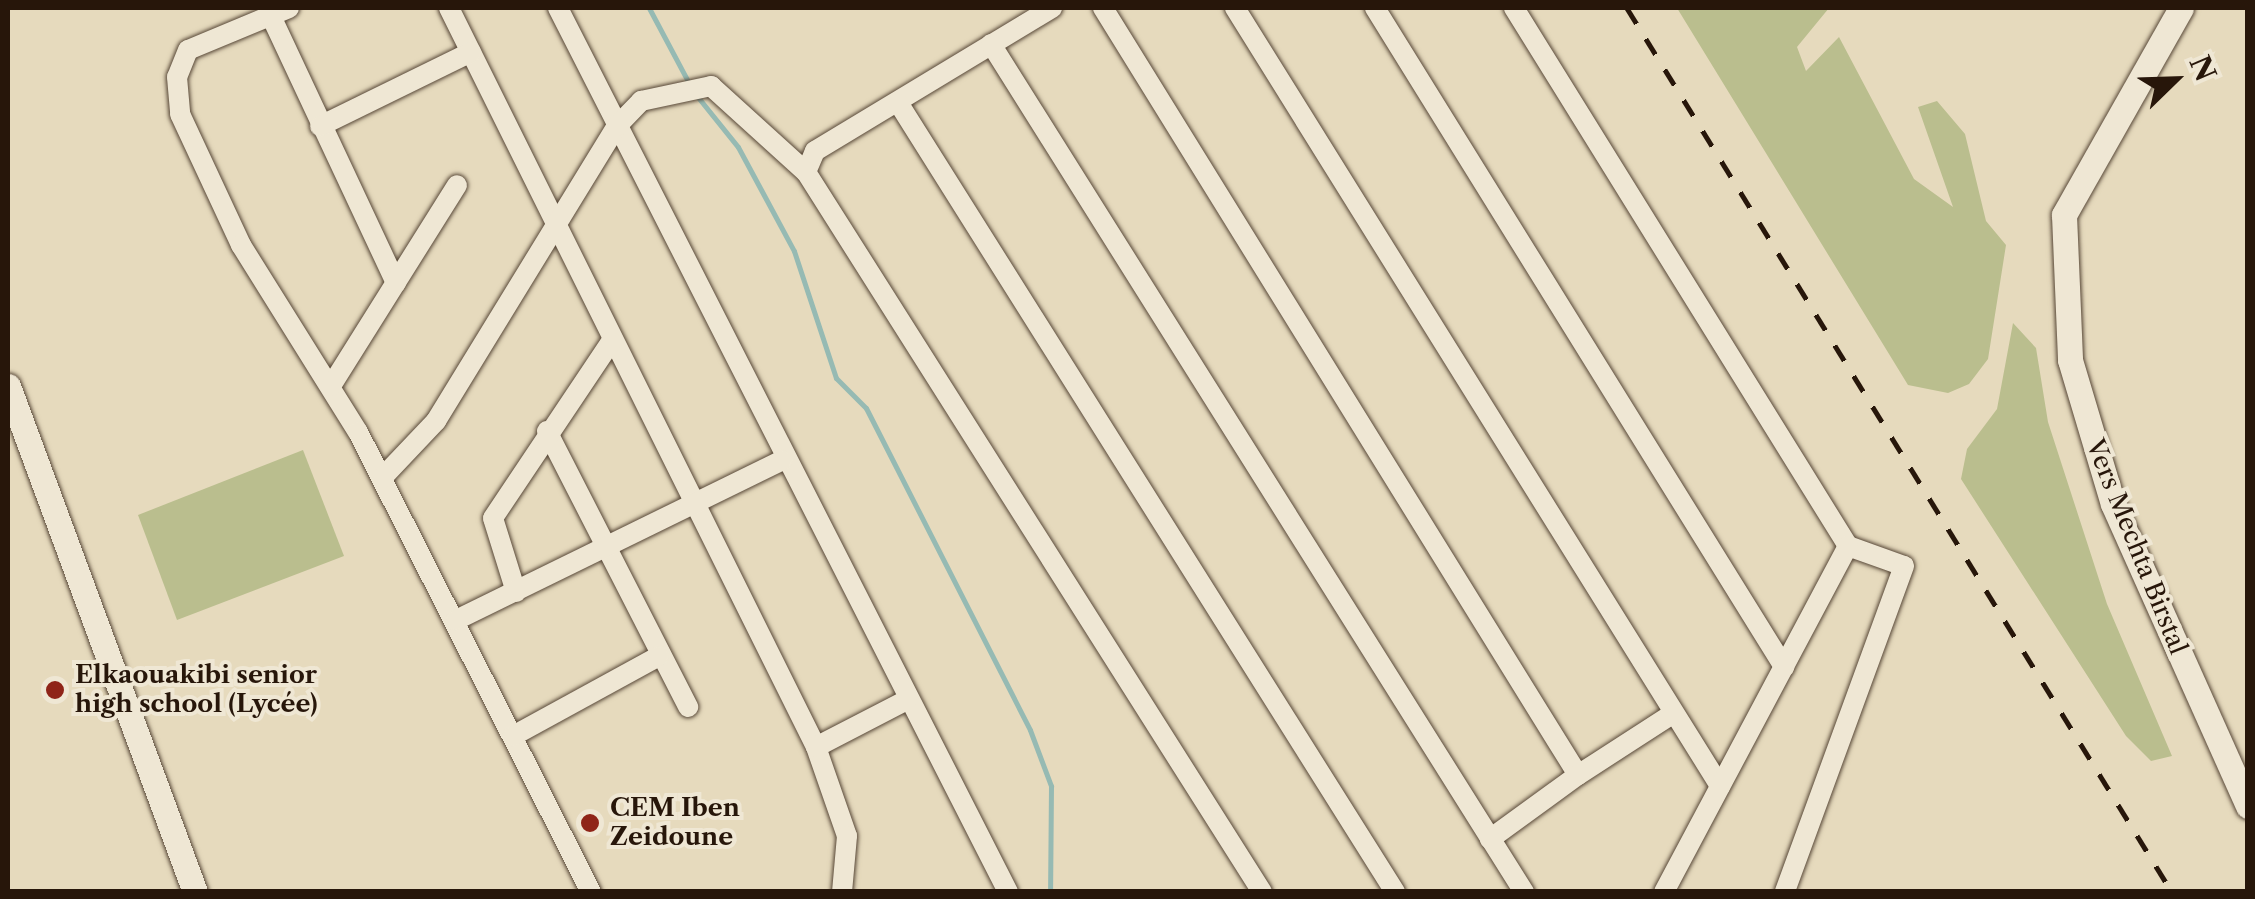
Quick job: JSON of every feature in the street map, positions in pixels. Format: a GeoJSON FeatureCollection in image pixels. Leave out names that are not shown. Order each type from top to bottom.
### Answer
{"type":"FeatureCollection","features":[{"type":"Feature","properties":{"kind":"street"},"geometry":{"type":"LineString","coordinates":[[449,8],[611,342],[698,505],[816,748],[847,836],[842,892]]}},
{"type":"Feature","properties":{"kind":"street"},"geometry":{"type":"LineString","coordinates":[[558,8],[782,460],[1008,892]]}},
{"type":"Feature","properties":{"kind":"street"},"geometry":{"type":"LineString","coordinates":[[806,172],[815,150],[899,104],[1052,8]]}},
{"type":"Feature","properties":{"kind":"street"},"geometry":{"type":"LineString","coordinates":[[1103,8],[1578,775]]}},
{"type":"Feature","properties":{"kind":"street"},"geometry":{"type":"LineString","coordinates":[[1236,8],[1720,786]]}},
{"type":"Feature","properties":{"kind":"street"},"geometry":{"type":"LineString","coordinates":[[1375,8],[1784,667]]}},
{"type":"Feature","properties":{"kind":"street"},"geometry":{"type":"LineString","coordinates":[[1514,8],[1848,546],[1904,566],[1785,892]]}},
{"type":"Feature","properties":{"kind":"street","name":"Vers Mechta Birstal"},"geometry":{"type":"LineString","coordinates":[[2181,8],[2064,215],[2070,360],[2113,504],[2248,806]]}},
{"type":"Feature","properties":{"kind":"street"},"geometry":{"type":"LineString","coordinates":[[396,283],[320,126],[279,11],[188,50],[177,100],[241,245],[330,386],[382,478],[591,892]]}},
{"type":"Feature","properties":{"kind":"street"},"geometry":{"type":"LineString","coordinates":[[991,44],[1524,892]]}},
{"type":"Feature","properties":{"kind":"street"},"geometry":{"type":"LineString","coordinates":[[320,126],[471,52]]}},
{"type":"Feature","properties":{"kind":"street"},"geometry":{"type":"LineString","coordinates":[[382,478],[436,421],[616,126],[641,101],[700,83],[806,172],[1262,892]]}},
{"type":"Feature","properties":{"kind":"street"},"geometry":{"type":"LineString","coordinates":[[899,104],[1395,892]]}},
{"type":"Feature","properties":{"kind":"street"},"geometry":{"type":"LineString","coordinates":[[330,386],[457,186]]}},
{"type":"Feature","properties":{"kind":"street"},"geometry":{"type":"LineString","coordinates":[[516,592],[493,518],[547,432],[611,342]]}},
{"type":"Feature","properties":{"kind":"street"},"geometry":{"type":"LineString","coordinates":[[8,386],[195,892]]}},
{"type":"Feature","properties":{"kind":"street"},"geometry":{"type":"LineString","coordinates":[[547,432],[604,553],[688,707]]}},
{"type":"Feature","properties":{"kind":"street"},"geometry":{"type":"LineString","coordinates":[[456,620],[604,553],[782,460]]}},
{"type":"Feature","properties":{"kind":"street"},"geometry":{"type":"LineString","coordinates":[[1664,892],[1848,546]]}},
{"type":"Feature","properties":{"kind":"street"},"geometry":{"type":"LineString","coordinates":[[513,736],[658,656]]}},
{"type":"Feature","properties":{"kind":"street"},"geometry":{"type":"LineString","coordinates":[[816,748],[907,700]]}},
{"type":"Feature","properties":{"kind":"street"},"geometry":{"type":"LineString","coordinates":[[1490,839],[1578,775],[1674,713]]}},
{"type":"Feature","properties":{"kind":"green space"},"geometry":{"type":"Polygon","coordinates":[[[1677,8],[1829,8],[1797,47],[1806,71],[1839,37],[1914,179],[1953,207],[1918,107],[1937,101],[1965,134],[1986,221],[2006,245],[1988,359],[1969,384],[1948,393],[1908,385],[1677,8]]]}},
{"type":"Feature","properties":{"kind":"green space"},"geometry":{"type":"Polygon","coordinates":[[[2013,323],[2036,348],[2048,422],[2107,604],[2172,756],[2151,761],[2126,736],[1961,479],[1967,449],[1997,409],[2013,323]]]}},
{"type":"Feature","properties":{"kind":"green space"},"geometry":{"type":"Polygon","coordinates":[[[303,450],[344,556],[177,620],[138,515],[303,450]]]}},
{"type":"Feature","properties":{"kind":"waterway"},"geometry":{"type":"LineString","coordinates":[[649,8],[691,87]]}},
{"type":"Feature","properties":{"kind":"waterway"},"geometry":{"type":"LineString","coordinates":[[697,96],[738,147],[794,251],[836,378],[866,408],[1030,730],[1051,786],[1050,892]]}},
{"type":"Feature","properties":{"kind":"railway"},"geometry":{"type":"LineString","coordinates":[[1627,8],[2172,892]]}},
{"type":"Feature","properties":{"kind":"place","name":"Elkaouakibi senior high school (Lycée)"},"geometry":{"type":"Point","coordinates":[55,690]}},
{"type":"Feature","properties":{"kind":"place","name":"CEM Iben Zeidoune"},"geometry":{"type":"Point","coordinates":[590,823]}}]}
